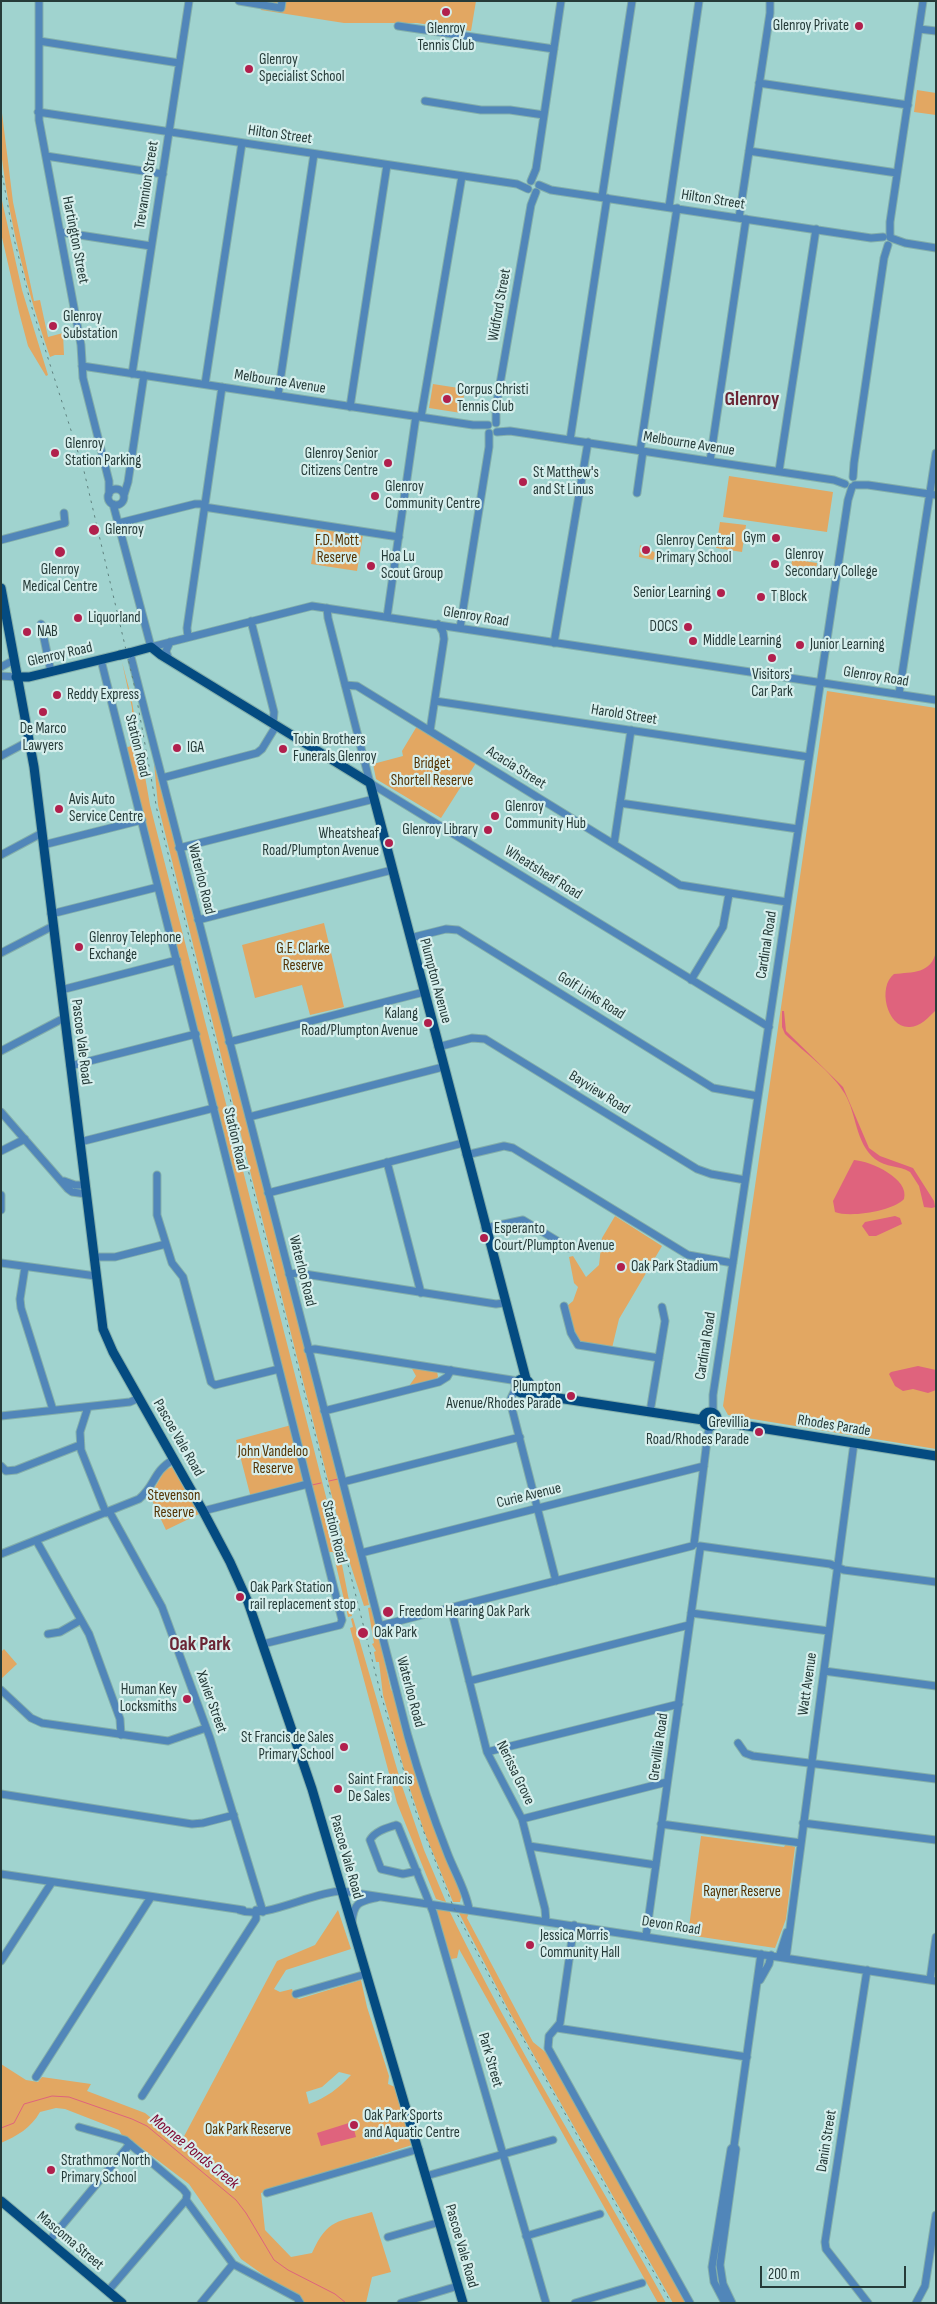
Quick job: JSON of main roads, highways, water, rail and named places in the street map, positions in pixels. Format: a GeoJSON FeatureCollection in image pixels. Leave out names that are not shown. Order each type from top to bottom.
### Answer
{"type":"FeatureCollection","features":[{"type":"Feature","properties":{"kind":"main road","name":"Pascoe Vale Road"},"geometry":{"type":"LineString","coordinates":[[1,588],[29,741],[42,833],[85,1190],[102,1323],[106,1339],[203,1511],[238,1579],[263,1644],[295,1734],[463,2303]]}},
{"type":"Feature","properties":{"kind":"main road","name":"Glenroy Road"},"geometry":{"type":"LineString","coordinates":[[16,677],[29,677],[151,647]]}},
{"type":"Feature","properties":{"kind":"main road","name":"Wheatsheaf Road"},"geometry":{"type":"LineString","coordinates":[[151,647],[370,784]]}},
{"type":"Feature","properties":{"kind":"main road","name":"Plumpton Avenue"},"geometry":{"type":"LineString","coordinates":[[370,784],[520,1361],[520,1387]]}},
{"type":"Feature","properties":{"kind":"main road","name":"Rhodes Parade"},"geometry":{"type":"LineString","coordinates":[[520,1387],[546,1396],[936,1456]]}},
{"type":"Feature","properties":{"kind":"main road","name":"Mascoma Street"},"geometry":{"type":"LineString","coordinates":[[1,2201],[122,2303]]}},
{"type":"Feature","properties":{"kind":"waterway"},"geometry":{"type":"LineString","coordinates":[[329,1481],[338,1479]]}},
{"type":"Feature","properties":{"kind":"waterway"},"geometry":{"type":"LineString","coordinates":[[312,1485],[321,1483]]}},
{"type":"Feature","properties":{"kind":"waterway","name":"Moonee Ponds Creek"},"geometry":{"type":"LineString","coordinates":[[1,2128],[14,2123],[24,2104],[52,2096],[69,2097],[147,2126],[236,2200],[274,2260],[288,2270],[335,2294],[346,2303]]}},
{"type":"Feature","properties":{"kind":"railway"},"geometry":{"type":"LineString","coordinates":[[1,168],[14,239],[32,308],[84,471],[134,684],[157,810],[381,1695],[416,1812],[453,1906],[507,2010],[671,2303]]}},
{"type":"Feature","properties":{"kind":"place","name":"Glenroy Tennis Club"},"geometry":{"type":"Point","coordinates":[446,12]}},
{"type":"Feature","properties":{"kind":"place","name":"Glenroy Private"},"geometry":{"type":"Point","coordinates":[859,26]}},
{"type":"Feature","properties":{"kind":"place","name":"Glenroy Specialist School"},"geometry":{"type":"Point","coordinates":[249,69]}},
{"type":"Feature","properties":{"kind":"place","name":"Glenroy Substation"},"geometry":{"type":"Point","coordinates":[53,326]}},
{"type":"Feature","properties":{"kind":"place","name":"Corpus Christi Tennis Club"},"geometry":{"type":"Point","coordinates":[447,399]}},
{"type":"Feature","properties":{"kind":"place","name":"Glenroy Station Parking"},"geometry":{"type":"Point","coordinates":[55,453]}},
{"type":"Feature","properties":{"kind":"place","name":"Glenroy Senior Citizens Centre"},"geometry":{"type":"Point","coordinates":[388,463]}},
{"type":"Feature","properties":{"kind":"place","name":"St Matthew's and St Linus"},"geometry":{"type":"Point","coordinates":[523,482]}},
{"type":"Feature","properties":{"kind":"place","name":"Glenroy Community Centre"},"geometry":{"type":"Point","coordinates":[375,496]}},
{"type":"Feature","properties":{"kind":"place","name":"Glenroy"},"geometry":{"type":"Point","coordinates":[94,530]}},
{"type":"Feature","properties":{"kind":"place","name":"Gym"},"geometry":{"type":"Point","coordinates":[776,538]}},
{"type":"Feature","properties":{"kind":"place","name":"Glenroy Central Primary School"},"geometry":{"type":"Point","coordinates":[646,550]}},
{"type":"Feature","properties":{"kind":"place","name":"Glenroy Medical Centre"},"geometry":{"type":"Point","coordinates":[60,552]}},
{"type":"Feature","properties":{"kind":"place","name":"Glenroy Secondary College"},"geometry":{"type":"Point","coordinates":[775,564]}},
{"type":"Feature","properties":{"kind":"place","name":"Hoa Lu Scout Group"},"geometry":{"type":"Point","coordinates":[371,566]}},
{"type":"Feature","properties":{"kind":"place","name":"Senior Learning"},"geometry":{"type":"Point","coordinates":[721,593]}},
{"type":"Feature","properties":{"kind":"place","name":"T Block"},"geometry":{"type":"Point","coordinates":[761,597]}},
{"type":"Feature","properties":{"kind":"place","name":"Liquorland"},"geometry":{"type":"Point","coordinates":[78,618]}},
{"type":"Feature","properties":{"kind":"place","name":"DOCS"},"geometry":{"type":"Point","coordinates":[688,627]}},
{"type":"Feature","properties":{"kind":"place","name":"NAB"},"geometry":{"type":"Point","coordinates":[27,632]}},
{"type":"Feature","properties":{"kind":"place","name":"Middle Learning"},"geometry":{"type":"Point","coordinates":[693,641]}},
{"type":"Feature","properties":{"kind":"place","name":"Junior Learning"},"geometry":{"type":"Point","coordinates":[800,645]}},
{"type":"Feature","properties":{"kind":"place","name":"Visitors' Car Park"},"geometry":{"type":"Point","coordinates":[772,658]}},
{"type":"Feature","properties":{"kind":"place","name":"Reddy Express"},"geometry":{"type":"Point","coordinates":[57,695]}},
{"type":"Feature","properties":{"kind":"place","name":"De Marco Lawyers"},"geometry":{"type":"Point","coordinates":[43,712]}},
{"type":"Feature","properties":{"kind":"place","name":"IGA"},"geometry":{"type":"Point","coordinates":[177,748]}},
{"type":"Feature","properties":{"kind":"place","name":"Tobin Brothers Funerals Glenroy"},"geometry":{"type":"Point","coordinates":[283,749]}},
{"type":"Feature","properties":{"kind":"place","name":"Avis Auto Service Centre"},"geometry":{"type":"Point","coordinates":[59,809]}},
{"type":"Feature","properties":{"kind":"place","name":"Glenroy Community Hub"},"geometry":{"type":"Point","coordinates":[495,816]}},
{"type":"Feature","properties":{"kind":"place","name":"Glenroy Library"},"geometry":{"type":"Point","coordinates":[488,830]}},
{"type":"Feature","properties":{"kind":"place","name":"Wheatsheaf Road/Plumpton Avenue"},"geometry":{"type":"Point","coordinates":[389,843]}},
{"type":"Feature","properties":{"kind":"place","name":"Glenroy Telephone Exchange"},"geometry":{"type":"Point","coordinates":[79,947]}},
{"type":"Feature","properties":{"kind":"place","name":"Kalang Road/Plumpton Avenue"},"geometry":{"type":"Point","coordinates":[428,1023]}},
{"type":"Feature","properties":{"kind":"place","name":"Esperanto Court/Plumpton Avenue"},"geometry":{"type":"Point","coordinates":[484,1238]}},
{"type":"Feature","properties":{"kind":"place","name":"Oak Park Stadium"},"geometry":{"type":"Point","coordinates":[621,1267]}},
{"type":"Feature","properties":{"kind":"place","name":"Plumpton Avenue/Rhodes Parade"},"geometry":{"type":"Point","coordinates":[571,1396]}},
{"type":"Feature","properties":{"kind":"place","name":"Grevillia Road/Rhodes Parade"},"geometry":{"type":"Point","coordinates":[759,1432]}},
{"type":"Feature","properties":{"kind":"place","name":"Oak Park Station rail replacement stop"},"geometry":{"type":"Point","coordinates":[240,1597]}},
{"type":"Feature","properties":{"kind":"place","name":"Freedom Hearing Oak Park"},"geometry":{"type":"Point","coordinates":[388,1612]}},
{"type":"Feature","properties":{"kind":"place","name":"Oak Park"},"geometry":{"type":"Point","coordinates":[363,1633]}},
{"type":"Feature","properties":{"kind":"place","name":"Human Key Locksmiths"},"geometry":{"type":"Point","coordinates":[187,1699]}},
{"type":"Feature","properties":{"kind":"place","name":"St Francis de Sales Primary School"},"geometry":{"type":"Point","coordinates":[344,1747]}},
{"type":"Feature","properties":{"kind":"place","name":"Saint Francis De Sales"},"geometry":{"type":"Point","coordinates":[338,1789]}},
{"type":"Feature","properties":{"kind":"place","name":"Jessica Morris Community Hall"},"geometry":{"type":"Point","coordinates":[530,1945]}},
{"type":"Feature","properties":{"kind":"place","name":"Oak Park Sports and Aquatic Centre"},"geometry":{"type":"Point","coordinates":[354,2125]}},
{"type":"Feature","properties":{"kind":"place","name":"Strathmore North Primary School"},"geometry":{"type":"Point","coordinates":[51,2170]}},
{"type":"Feature","properties":{"kind":"district","name":"Glenroy"},"geometry":{"type":"Point","coordinates":[752,400]}},
{"type":"Feature","properties":{"kind":"district","name":"Oak Park"},"geometry":{"type":"Point","coordinates":[200,1645]}},
{"type":"Feature","properties":{"kind":"park label","name":"F.D. Mott Reserve"},"geometry":{"type":"Point","coordinates":[337,550]}},
{"type":"Feature","properties":{"kind":"park label","name":"Bridget Shortell Reserve"},"geometry":{"type":"Point","coordinates":[432,772]}},
{"type":"Feature","properties":{"kind":"park label","name":"G.E. Clarke Reserve"},"geometry":{"type":"Point","coordinates":[303,958]}},
{"type":"Feature","properties":{"kind":"park label","name":"John Vandeloo Reserve"},"geometry":{"type":"Point","coordinates":[273,1460]}},
{"type":"Feature","properties":{"kind":"park label","name":"Stevenson Reserve"},"geometry":{"type":"Point","coordinates":[174,1504]}},
{"type":"Feature","properties":{"kind":"park label","name":"Rayner Reserve"},"geometry":{"type":"Point","coordinates":[742,1892]}},
{"type":"Feature","properties":{"kind":"park label","name":"Oak Park Reserve"},"geometry":{"type":"Point","coordinates":[248,2130]}}]}
